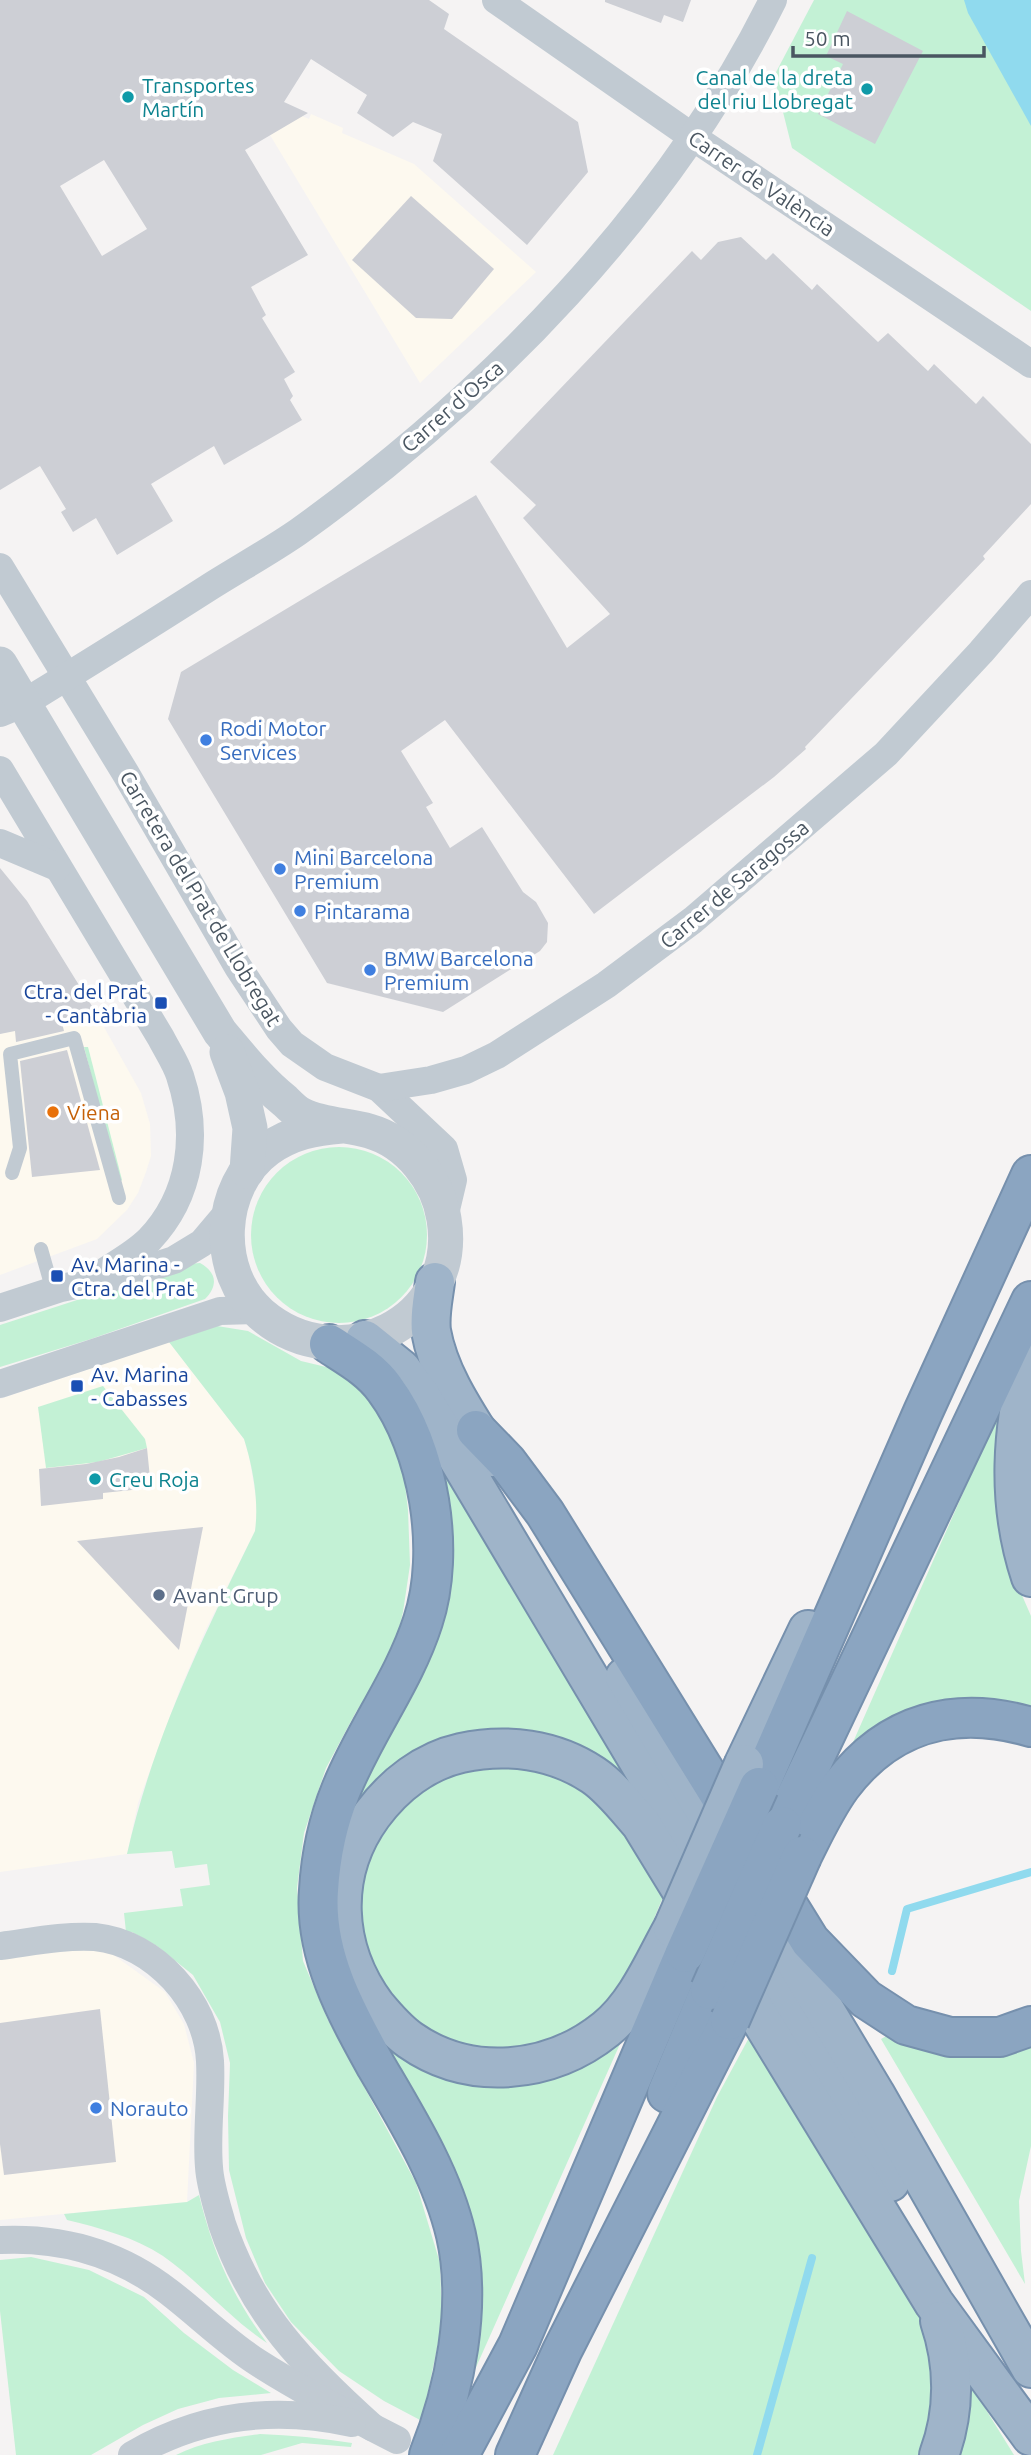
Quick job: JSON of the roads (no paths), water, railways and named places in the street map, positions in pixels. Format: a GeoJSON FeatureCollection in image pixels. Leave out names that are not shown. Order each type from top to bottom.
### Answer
{"type":"FeatureCollection","features":[{"type":"Feature","properties":{"kind":"highway"},"geometry":{"type":"LineString","coordinates":[[459,2455],[518,2345],[679,1940],[752,1775],[923,1412],[1031,1174]]}},
{"type":"Feature","properties":{"kind":"highway"},"geometry":{"type":"LineString","coordinates":[[435,1282],[431,1329],[444,1374],[875,2094],[1031,2368]]}},
{"type":"Feature","properties":{"kind":"highway"},"geometry":{"type":"LineString","coordinates":[[515,2455],[720,2005],[1031,1300]]}},
{"type":"Feature","properties":{"kind":"highway"},"geometry":{"type":"LineString","coordinates":[[347,1342],[401,1369],[422,1398],[770,1978],[1031,2426]]}},
{"type":"Feature","properties":{"kind":"highway"},"geometry":{"type":"LineString","coordinates":[[347,1342],[361,1364],[385,1389],[407,1427],[423,1468],[431,1517],[432,1572],[424,1619],[405,1665],[341,1788],[326,1840],[318,1894],[322,1941],[332,1979],[355,2029],[430,2164],[456,2236],[461,2305],[453,2381],[413,2448]]}},
{"type":"Feature","properties":{"kind":"highway"},"geometry":{"type":"LineString","coordinates":[[1031,1354],[1020,1400],[1014,1478],[1017,1521],[1031,1577]]}},
{"type":"Feature","properties":{"kind":"highway"},"geometry":{"type":"LineString","coordinates":[[476,1430],[507,1462],[545,1513],[810,1941],[839,2001],[1031,2330]]}},
{"type":"Feature","properties":{"kind":"highway"},"geometry":{"type":"LineString","coordinates":[[792,1841],[821,1817],[841,1787],[867,1758],[899,1735],[921,1726],[964,1717],[987,1717],[1031,1727]]}},
{"type":"Feature","properties":{"kind":"highway"},"geometry":{"type":"LineString","coordinates":[[679,1940],[608,2027],[576,2050],[549,2061],[513,2068],[476,2067],[439,2056],[409,2039],[386,2018],[362,1987],[348,1954],[342,1929],[341,1897],[346,1867],[359,1832],[379,1805],[396,1788],[433,1762],[473,1750],[500,1747],[527,1750],[566,1760],[595,1776],[641,1824],[934,2303],[1031,2436]]}},
{"type":"Feature","properties":{"kind":"highway"},"geometry":{"type":"LineString","coordinates":[[810,1941],[866,1999],[906,2025],[950,2037],[1000,2037],[1031,2026]]}},
{"type":"Feature","properties":{"kind":"highway"},"geometry":{"type":"LineString","coordinates":[[934,2303],[945,2334],[952,2384],[947,2434],[939,2455]]}},
{"type":"Feature","properties":{"kind":"street","name":"Carrer de València"},"geometry":{"type":"LineString","coordinates":[[496,0],[694,138],[1031,364]]}},
{"type":"Feature","properties":{"kind":"street","name":"Carrer d'Osca"},"geometry":{"type":"LineString","coordinates":[[12,708],[297,533],[443,416],[515,351],[577,284],[694,138],[756,36],[774,0]]}},
{"type":"Feature","properties":{"kind":"street","name":"Carretera del Prat de Llobregat"},"geometry":{"type":"LineString","coordinates":[[0,566],[238,967],[279,1029],[292,1044],[325,1068],[379,1088],[444,1149],[453,1180],[444,1218]]}},
{"type":"Feature","properties":{"kind":"street","name":"Carrer de Saragossa"},"geometry":{"type":"LineString","coordinates":[[379,1088],[431,1080],[466,1070],[497,1055],[606,985],[693,920],[886,754],[1031,594]]}},
{"type":"Feature","properties":{"kind":"street"},"geometry":{"type":"LineString","coordinates":[[0,664],[12,708],[220,1032],[261,1082],[301,1115],[371,1131],[398,1144],[420,1164],[435,1190],[444,1218],[444,1251],[435,1282],[413,1313],[383,1334],[347,1342],[290,1334],[257,1310],[241,1289],[231,1264],[227,1237],[229,1211],[236,1190],[247,1171],[266,1151],[289,1136],[315,1128],[342,1126]]}},
{"type":"Feature","properties":{"kind":"street"},"geometry":{"type":"LineString","coordinates":[[0,770],[179,1073],[190,1116],[191,1150],[184,1183],[169,1217],[147,1242],[92,1280]]}},
{"type":"Feature","properties":{"kind":"street"},"geometry":{"type":"LineString","coordinates":[[0,843],[57,867]]}},
{"type":"Feature","properties":{"kind":"street"},"geometry":{"type":"LineString","coordinates":[[220,1032],[242,1092],[250,1128],[247,1171]]}},
{"type":"Feature","properties":{"kind":"street"},"geometry":{"type":"LineString","coordinates":[[0,1308],[92,1280],[133,1273],[174,1260],[202,1243],[229,1211]]}},
{"type":"Feature","properties":{"kind":"street"},"geometry":{"type":"LineString","coordinates":[[0,1384],[220,1311],[257,1310]]}},
{"type":"Feature","properties":{"kind":"street"},"geometry":{"type":"LineString","coordinates":[[0,1946],[76,1937],[108,1939],[134,1949],[152,1960],[179,1986],[196,2012],[208,2048],[209,2169],[222,2223],[234,2253],[261,2306],[294,2352],[318,2379],[372,2427]]}},
{"type":"Feature","properties":{"kind":"street"},"geometry":{"type":"LineString","coordinates":[[0,2240],[55,2241],[102,2254],[148,2276],[256,2361],[413,2448]]}},
{"type":"Feature","properties":{"kind":"street"},"geometry":{"type":"LineString","coordinates":[[132,2455],[185,2429],[230,2418],[287,2415],[340,2420],[372,2427]]}},
{"type":"Feature","properties":{"kind":"lane"},"geometry":{"type":"LineString","coordinates":[[12,1172],[20,1148],[9,1054],[74,1038],[119,1198]]}},
{"type":"Feature","properties":{"kind":"lane"},"geometry":{"type":"LineString","coordinates":[[41,1249],[53,1291]]}},
{"type":"Feature","properties":{"kind":"water"},"geometry":{"type":"Polygon","coordinates":[[[964,0],[1031,0],[1031,126],[968,13],[964,0]]]}},
{"type":"Feature","properties":{"kind":"waterway"},"geometry":{"type":"LineString","coordinates":[[892,1971],[907,1909],[1031,1872]]}},
{"type":"Feature","properties":{"kind":"waterway"},"geometry":{"type":"LineString","coordinates":[[757,2455],[812,2258]]}},
{"type":"Feature","properties":{"kind":"place","name":"Canal de la dreta del riu Llobregat"},"geometry":{"type":"Point","coordinates":[867,89]}},
{"type":"Feature","properties":{"kind":"place","name":"Transportes Martín"},"geometry":{"type":"Point","coordinates":[128,97]}},
{"type":"Feature","properties":{"kind":"place","name":"Rodi Motor Services"},"geometry":{"type":"Point","coordinates":[206,740]}},
{"type":"Feature","properties":{"kind":"place","name":"Mini Barcelona Premium"},"geometry":{"type":"Point","coordinates":[280,869]}},
{"type":"Feature","properties":{"kind":"place","name":"Pintarama"},"geometry":{"type":"Point","coordinates":[300,911]}},
{"type":"Feature","properties":{"kind":"place","name":"BMW Barcelona Premium"},"geometry":{"type":"Point","coordinates":[370,970]}},
{"type":"Feature","properties":{"kind":"place","name":"Ctra. del Prat - Cantàbria"},"geometry":{"type":"Point","coordinates":[161,1003]}},
{"type":"Feature","properties":{"kind":"place","name":"Viena"},"geometry":{"type":"Point","coordinates":[53,1112]}},
{"type":"Feature","properties":{"kind":"place","name":"Av. Marina - Ctra. del Prat"},"geometry":{"type":"Point","coordinates":[57,1276]}},
{"type":"Feature","properties":{"kind":"place","name":"Av. Marina - Cabasses"},"geometry":{"type":"Point","coordinates":[77,1386]}},
{"type":"Feature","properties":{"kind":"place","name":"Creu Roja"},"geometry":{"type":"Point","coordinates":[95,1479]}},
{"type":"Feature","properties":{"kind":"place","name":"Avant Grup"},"geometry":{"type":"Point","coordinates":[159,1595]}},
{"type":"Feature","properties":{"kind":"place","name":"Norauto"},"geometry":{"type":"Point","coordinates":[96,2108]}}]}
